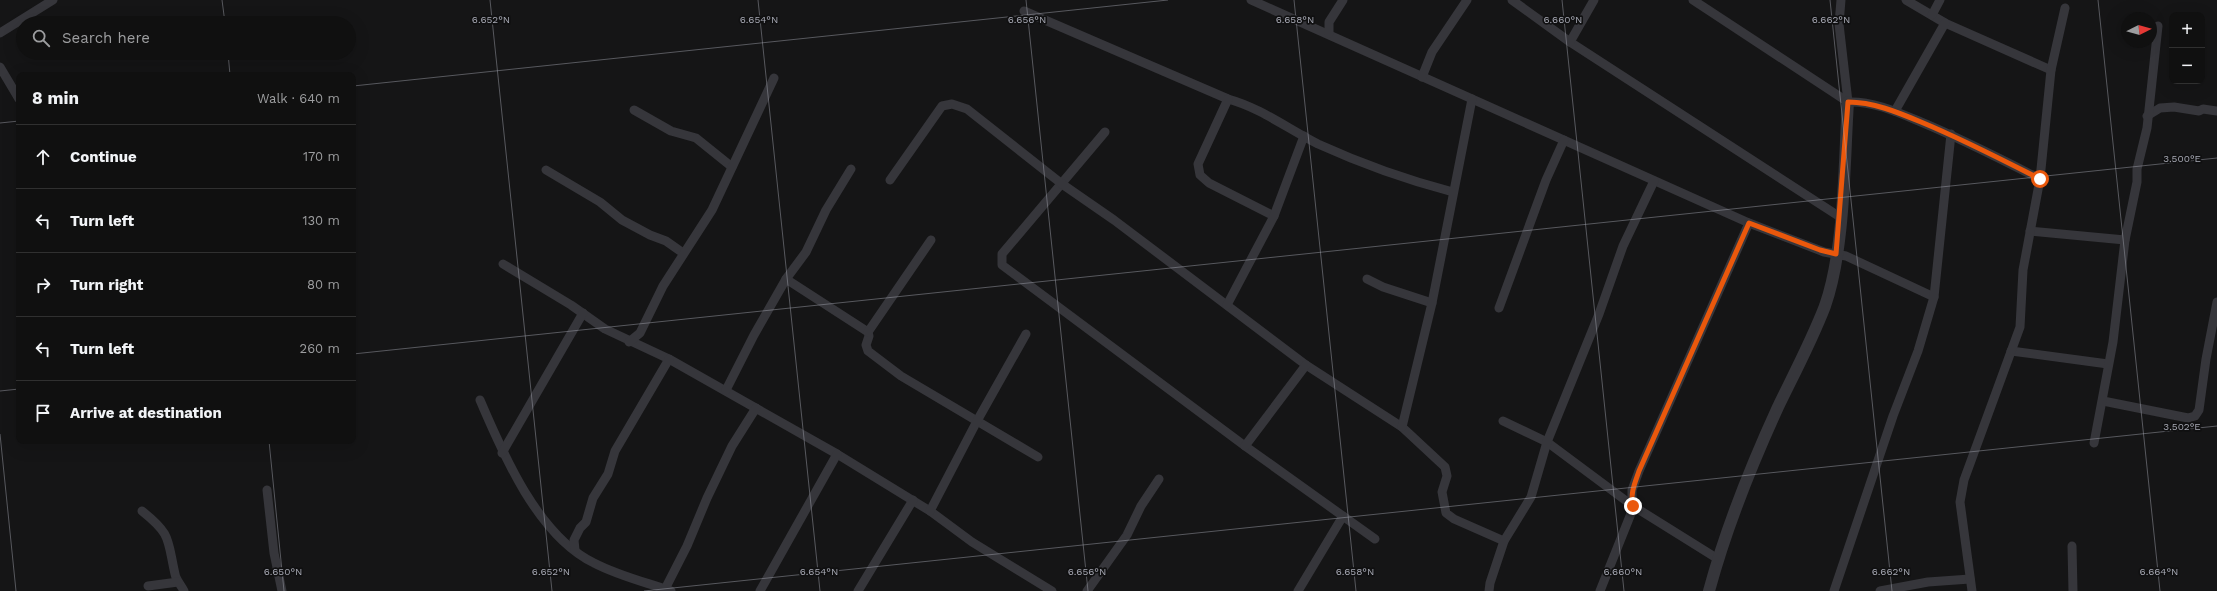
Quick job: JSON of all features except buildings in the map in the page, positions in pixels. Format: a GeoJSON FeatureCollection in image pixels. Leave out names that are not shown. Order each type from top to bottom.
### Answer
{"type":"FeatureCollection","features":[{"type":"Feature","properties":{"kind":"street"},"geometry":{"type":"LineString","coordinates":[[27,16],[53,0]]}},
{"type":"Feature","properties":{"kind":"street"},"geometry":{"type":"LineString","coordinates":[[1251,0],[1328,33],[1472,100],[1749,223],[1820,250],[1836,254],[1934,297]]}},
{"type":"Feature","properties":{"kind":"street"},"geometry":{"type":"LineString","coordinates":[[1328,33],[1329,22],[1343,0]]}},
{"type":"Feature","properties":{"kind":"street"},"geometry":{"type":"LineString","coordinates":[[1422,76],[1432,52],[1467,0]]}},
{"type":"Feature","properties":{"kind":"street"},"geometry":{"type":"LineString","coordinates":[[1512,0],[1570,42],[1840,217]]}},
{"type":"Feature","properties":{"kind":"street"},"geometry":{"type":"LineString","coordinates":[[1570,42],[1594,0]]}},
{"type":"Feature","properties":{"kind":"street"},"geometry":{"type":"LineString","coordinates":[[1693,0],[1848,102],[1865,103],[1895,111],[1951,134],[2040,179]]}},
{"type":"Feature","properties":{"kind":"street"},"geometry":{"type":"LineString","coordinates":[[1709,591],[1718,559],[1764,438],[1824,306],[1831,282],[1840,217],[1848,102],[1839,24],[1841,0]]}},
{"type":"Feature","properties":{"kind":"street"},"geometry":{"type":"LineString","coordinates":[[1906,0],[1944,23],[2051,70]]}},
{"type":"Feature","properties":{"kind":"street"},"geometry":{"type":"LineString","coordinates":[[1932,15],[1940,0]]}},
{"type":"Feature","properties":{"kind":"street"},"geometry":{"type":"LineString","coordinates":[[1972,591],[1960,502],[1964,480],[2020,327],[2023,270],[2040,179],[2051,70],[2064,8]]}},
{"type":"Feature","properties":{"kind":"street"},"geometry":{"type":"LineString","coordinates":[[1024,11],[1228,99],[1245,104],[1304,136],[1385,172],[1454,192]]}},
{"type":"Feature","properties":{"kind":"street"},"geometry":{"type":"LineString","coordinates":[[0,33],[16,23]]}},
{"type":"Feature","properties":{"kind":"street"},"geometry":{"type":"LineString","coordinates":[[1895,111],[1944,23]]}},
{"type":"Feature","properties":{"kind":"street"},"geometry":{"type":"LineString","coordinates":[[2094,443],[2113,342],[2125,240],[2137,182],[2137,170],[2147,128],[2158,26]]}},
{"type":"Feature","properties":{"kind":"street"},"geometry":{"type":"LineString","coordinates":[[0,68],[16,94]]}},
{"type":"Feature","properties":{"kind":"street"},"geometry":{"type":"LineString","coordinates":[[629,342],[640,333],[663,286],[712,210],[756,120],[774,78]]}},
{"type":"Feature","properties":{"kind":"street"},"geometry":{"type":"LineString","coordinates":[[1228,99],[1198,164],[1200,175],[1209,183],[1274,216]]}},
{"type":"Feature","properties":{"kind":"street"},"geometry":{"type":"LineString","coordinates":[[1402,427],[1432,302],[1472,100]]}},
{"type":"Feature","properties":{"kind":"street"},"geometry":{"type":"LineString","coordinates":[[890,180],[942,106],[946,104],[967,109],[1062,184],[1114,220],[1306,365],[1402,427],[1445,467],[1447,476],[1442,492],[1446,513],[1454,519],[1504,541]]}},
{"type":"Feature","properties":{"kind":"street"},"geometry":{"type":"LineString","coordinates":[[2148,116],[2160,108],[2174,107],[2199,111],[2203,109],[2217,111]]}},
{"type":"Feature","properties":{"kind":"street"},"geometry":{"type":"LineString","coordinates":[[634,110],[672,131],[696,138],[732,167]]}},
{"type":"Feature","properties":{"kind":"street"},"geometry":{"type":"LineString","coordinates":[[1105,132],[1002,254],[1002,265],[1245,446],[1375,539]]}},
{"type":"Feature","properties":{"kind":"street"},"geometry":{"type":"LineString","coordinates":[[1834,591],[1893,416],[1918,351],[1934,297],[1951,134]]}},
{"type":"Feature","properties":{"kind":"street"},"geometry":{"type":"LineString","coordinates":[[1227,306],[1274,216],[1304,136]]}},
{"type":"Feature","properties":{"kind":"street"},"geometry":{"type":"LineString","coordinates":[[1499,308],[1546,180],[1564,140]]}},
{"type":"Feature","properties":{"kind":"street"},"geometry":{"type":"LineString","coordinates":[[726,390],[786,279],[806,252],[826,210],[851,169]]}},
{"type":"Feature","properties":{"kind":"street"},"geometry":{"type":"LineString","coordinates":[[546,170],[600,202],[622,220],[650,235],[666,241],[683,253]]}},
{"type":"Feature","properties":{"kind":"street"},"geometry":{"type":"LineString","coordinates":[[1489,591],[1490,583],[1504,541],[1531,497],[1547,442],[1599,314],[1623,246],[1654,181]]}},
{"type":"Feature","properties":{"kind":"street"},"geometry":{"type":"LineString","coordinates":[[1600,591],[1633,506],[1631,498],[1632,490],[1639,471],[1749,223]]}},
{"type":"Feature","properties":{"kind":"street"},"geometry":{"type":"LineString","coordinates":[[2030,232],[2125,240]]}},
{"type":"Feature","properties":{"kind":"street"},"geometry":{"type":"LineString","coordinates":[[931,240],[868,332],[869,336],[866,345],[868,351],[901,376],[1038,457]]}},
{"type":"Feature","properties":{"kind":"street"},"geometry":{"type":"LineString","coordinates":[[503,264],[583,313],[605,329],[629,342],[669,359],[837,454],[930,511],[972,542],[1052,591]]}},
{"type":"Feature","properties":{"kind":"street"},"geometry":{"type":"LineString","coordinates":[[1367,278],[1383,287],[1432,302]]}},
{"type":"Feature","properties":{"kind":"street"},"geometry":{"type":"LineString","coordinates":[[786,279],[868,332]]}},
{"type":"Feature","properties":{"kind":"street"},"geometry":{"type":"LineString","coordinates":[[2103,401],[2188,418],[2195,416],[2199,410],[2201,401],[2206,358],[2217,302]]}},
{"type":"Feature","properties":{"kind":"street"},"geometry":{"type":"LineString","coordinates":[[502,453],[583,313]]}},
{"type":"Feature","properties":{"kind":"street"},"geometry":{"type":"LineString","coordinates":[[640,333],[643,348]]}},
{"type":"Feature","properties":{"kind":"street"},"geometry":{"type":"LineString","coordinates":[[930,511],[977,421],[1026,334]]}},
{"type":"Feature","properties":{"kind":"street"},"geometry":{"type":"LineString","coordinates":[[2011,351],[2108,364]]}},
{"type":"Feature","properties":{"kind":"street"},"geometry":{"type":"LineString","coordinates":[[575,550],[574,540],[580,528],[586,522],[593,498],[608,474],[615,451],[669,359]]}},
{"type":"Feature","properties":{"kind":"street"},"geometry":{"type":"LineString","coordinates":[[1245,446],[1306,365]]}},
{"type":"Feature","properties":{"kind":"street"},"geometry":{"type":"LineString","coordinates":[[480,400],[502,453],[519,483],[557,535],[593,563],[628,578],[666,590],[687,546],[706,498],[732,446],[756,408]]}},
{"type":"Feature","properties":{"kind":"street"},"geometry":{"type":"LineString","coordinates":[[1503,421],[1547,442],[1633,506],[1718,559]]}},
{"type":"Feature","properties":{"kind":"street"},"geometry":{"type":"LineString","coordinates":[[760,591],[837,454]]}},
{"type":"Feature","properties":{"kind":"street"},"geometry":{"type":"LineString","coordinates":[[1087,591],[1127,535],[1141,506],[1159,479]]}},
{"type":"Feature","properties":{"kind":"street"},"geometry":{"type":"LineString","coordinates":[[267,490],[274,553],[282,591]]}},
{"type":"Feature","properties":{"kind":"street"},"geometry":{"type":"LineString","coordinates":[[858,591],[912,500]]}},
{"type":"Feature","properties":{"kind":"street"},"geometry":{"type":"LineString","coordinates":[[142,511],[160,525],[167,535],[175,576],[184,591]]}},
{"type":"Feature","properties":{"kind":"street"},"geometry":{"type":"LineString","coordinates":[[1298,591],[1343,516]]}},
{"type":"Feature","properties":{"kind":"street"},"geometry":{"type":"LineString","coordinates":[[2072,546],[2073,591]]}},
{"type":"Feature","properties":{"kind":"street"},"geometry":{"type":"LineString","coordinates":[[1880,591],[1928,582],[1970,579]]}},
{"type":"Feature","properties":{"kind":"street"},"geometry":{"type":"LineString","coordinates":[[148,586],[178,582]]}},
{"type":"Feature","properties":{"kind":"route"},"geometry":{"type":"LineString","coordinates":[[1633,506],[1631,498],[1632,490],[1639,471],[1749,223],[1824,252],[1836,254],[1848,102],[1870,104],[1895,111],[1951,134],[2040,179]]}}]}
